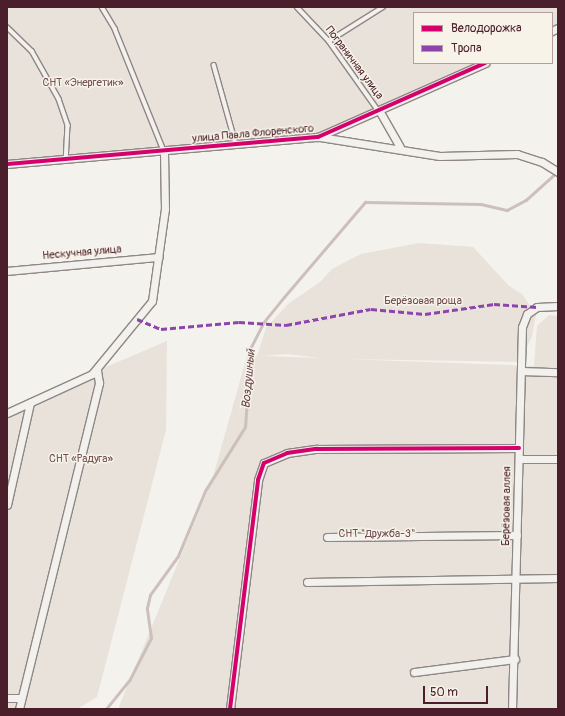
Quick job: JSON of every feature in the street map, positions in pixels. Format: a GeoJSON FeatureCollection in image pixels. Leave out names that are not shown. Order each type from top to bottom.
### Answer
{"type":"FeatureCollection","features":[{"type":"Feature","properties":{"kind":"street","name":"улица Павла Флоренского"},"geometry":{"type":"LineString","coordinates":[[318,137],[380,112],[483,64]]}},
{"type":"Feature","properties":{"kind":"street"},"geometry":{"type":"LineString","coordinates":[[380,112],[400,147]]}},
{"type":"Feature","properties":{"kind":"street","name":"улица Павла Флоренского"},"geometry":{"type":"LineString","coordinates":[[7,164],[318,137],[400,147],[440,156],[517,154],[542,162],[558,172]]}},
{"type":"Feature","properties":{"kind":"street"},"geometry":{"type":"LineString","coordinates":[[7,413],[97,370],[152,301],[164,209],[164,151]]}},
{"type":"Feature","properties":{"kind":"street","name":"Нескучная улица"},"geometry":{"type":"LineString","coordinates":[[7,271],[158,257]]}},
{"type":"Feature","properties":{"kind":"street","name":"Берёзовая аллея"},"geometry":{"type":"LineString","coordinates":[[512,709],[515,659],[522,327],[527,314],[537,307],[558,306]]}},
{"type":"Feature","properties":{"kind":"street"},"geometry":{"type":"LineString","coordinates":[[19,709],[19,698],[99,383],[97,370]]}},
{"type":"Feature","properties":{"kind":"street"},"geometry":{"type":"LineString","coordinates":[[521,371],[558,372]]}},
{"type":"Feature","properties":{"kind":"street"},"geometry":{"type":"LineString","coordinates":[[7,505],[30,403]]}},
{"type":"Feature","properties":{"kind":"street"},"geometry":{"type":"LineString","coordinates":[[230,709],[258,480],[264,463],[288,453],[317,449],[519,448]]}},
{"type":"Feature","properties":{"kind":"street"},"geometry":{"type":"LineString","coordinates":[[519,459],[558,459]]}},
{"type":"Feature","properties":{"kind":"street"},"geometry":{"type":"LineString","coordinates":[[327,537],[517,535]]}},
{"type":"Feature","properties":{"kind":"street"},"geometry":{"type":"LineString","coordinates":[[307,582],[558,578]]}},
{"type":"Feature","properties":{"kind":"street"},"geometry":{"type":"LineString","coordinates":[[414,672],[515,659]]}},
{"type":"Feature","properties":{"kind":"street"},"geometry":{"type":"LineString","coordinates":[[7,698],[19,698]]}},
{"type":"Feature","properties":{"kind":"lane"},"geometry":{"type":"LineString","coordinates":[[102,7],[115,29],[164,151]]}},
{"type":"Feature","properties":{"kind":"lane","name":"Пограничная улица"},"geometry":{"type":"LineString","coordinates":[[297,7],[329,41],[380,112]]}},
{"type":"Feature","properties":{"kind":"lane"},"geometry":{"type":"LineString","coordinates":[[329,41],[383,7]]}},
{"type":"Feature","properties":{"kind":"lane"},"geometry":{"type":"LineString","coordinates":[[7,27],[32,51],[59,99],[68,125],[66,159]]}},
{"type":"Feature","properties":{"kind":"lane"},"geometry":{"type":"LineString","coordinates":[[214,65],[236,145]]}},
{"type":"Feature","properties":{"kind":"green space","name":"СНТ «Энергетик»"},"geometry":{"type":"Polygon","coordinates":[[[7,7],[558,7],[558,29],[553,32],[553,12],[413,12],[413,64],[484,64],[313,136],[7,165],[7,7]]]}},
{"type":"Feature","properties":{"kind":"green space","name":"СНТ \"Дружба-3\""},"geometry":{"type":"Polygon","coordinates":[[[419,243],[473,247],[509,286],[522,294],[536,315],[532,336],[520,362],[343,359],[534,366],[537,326],[549,315],[558,316],[558,709],[118,709],[212,480],[247,356],[257,356],[266,328],[288,304],[320,282],[332,269],[361,254],[419,243]],[[286,354],[263,356],[320,358],[286,354]]]}},
{"type":"Feature","properties":{"kind":"green space","name":"СНТ «Радуга»"},"geometry":{"type":"Polygon","coordinates":[[[167,341],[166,430],[97,697],[77,709],[7,709],[7,409],[167,341]]]}},
{"type":"Feature","properties":{"kind":"waterway","name":"Воздушный"},"geometry":{"type":"LineString","coordinates":[[106,709],[130,679],[151,638],[147,608],[150,595],[178,556],[205,491],[245,427],[251,347],[263,323],[284,297],[365,202],[481,204],[507,210],[526,200],[554,175]]}},
{"type":"Feature","properties":{"kind":"marked path"},"geometry":{"type":"LineString","coordinates":[[137,319],[161,329],[239,322],[286,325],[371,309],[425,314],[494,304],[537,307]]}},
{"type":"Feature","properties":{"kind":"cycle path"},"geometry":{"type":"LineString","coordinates":[[7,164],[318,137],[483,64]]}},
{"type":"Feature","properties":{"kind":"cycle path"},"geometry":{"type":"LineString","coordinates":[[230,709],[258,480],[264,463],[287,453],[317,449],[519,448]]}},
{"type":"Feature","properties":{"kind":"park label","name":"Берёзовая роща"},"geometry":{"type":"Point","coordinates":[423,301]}}]}
